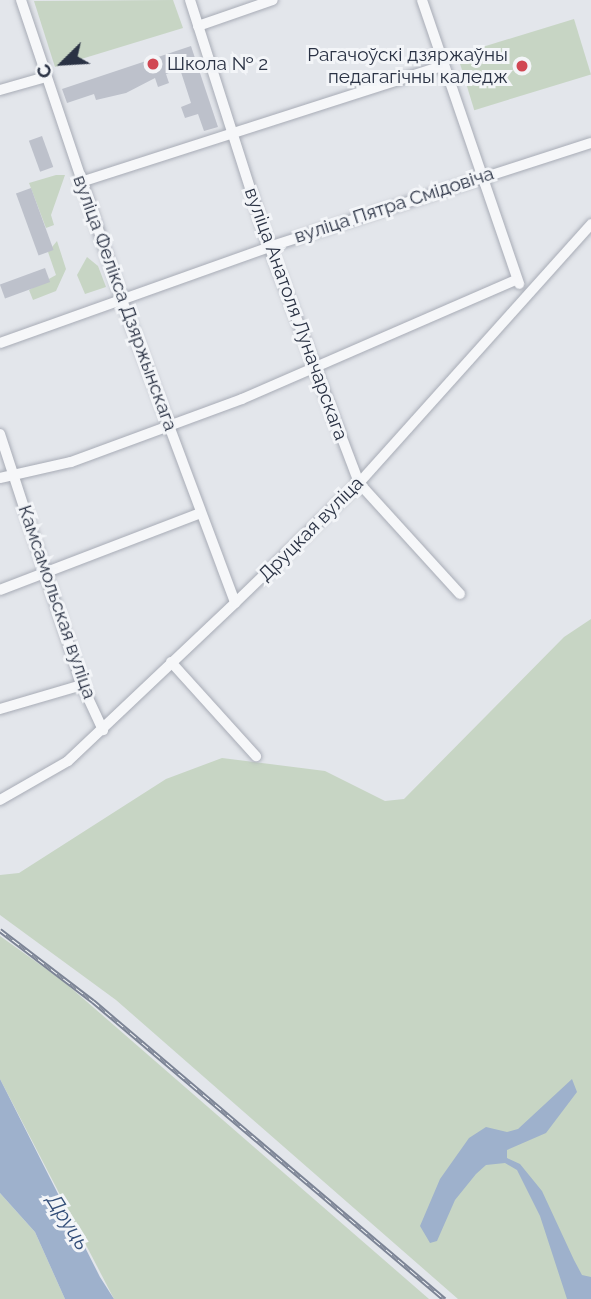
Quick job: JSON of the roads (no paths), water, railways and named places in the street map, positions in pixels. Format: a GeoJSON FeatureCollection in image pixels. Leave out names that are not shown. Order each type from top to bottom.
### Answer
{"type":"FeatureCollection","features":[{"type":"Feature","properties":{"kind":"street","name":"вуліца Фелікса Дзяржынскага"},"geometry":{"type":"LineString","coordinates":[[21,0],[122,300],[169,426],[198,514],[235,603]]}},
{"type":"Feature","properties":{"kind":"street","name":"вуліца Анатоля Луначарскага"},"geometry":{"type":"LineString","coordinates":[[190,0],[269,247],[359,482],[460,594]]}},
{"type":"Feature","properties":{"kind":"street"},"geometry":{"type":"LineString","coordinates":[[198,26],[273,0]]}},
{"type":"Feature","properties":{"kind":"street"},"geometry":{"type":"LineString","coordinates":[[422,0],[479,176],[516,280],[524,294]]}},
{"type":"Feature","properties":{"kind":"street"},"geometry":{"type":"LineString","coordinates":[[81,182],[443,66]]}},
{"type":"Feature","properties":{"kind":"street"},"geometry":{"type":"LineString","coordinates":[[0,90],[46,77]]}},
{"type":"Feature","properties":{"kind":"street","name":"вуліца Пятра Смідовіча"},"geometry":{"type":"LineString","coordinates":[[0,343],[269,247],[479,176],[591,143]]}},
{"type":"Feature","properties":{"kind":"street","name":"Друцкая вуліца"},"geometry":{"type":"LineString","coordinates":[[0,800],[68,761],[235,603],[359,482],[524,294],[591,225]]}},
{"type":"Feature","properties":{"kind":"street"},"geometry":{"type":"LineString","coordinates":[[0,478],[71,462],[169,426],[516,280]]}},
{"type":"Feature","properties":{"kind":"street","name":"Камсамольская вуліца"},"geometry":{"type":"LineString","coordinates":[[0,434],[48,574],[82,685],[103,730]]}},
{"type":"Feature","properties":{"kind":"street"},"geometry":{"type":"LineString","coordinates":[[0,590],[48,574],[198,514]]}},
{"type":"Feature","properties":{"kind":"street"},"geometry":{"type":"LineString","coordinates":[[171,662],[256,756]]}},
{"type":"Feature","properties":{"kind":"street"},"geometry":{"type":"LineString","coordinates":[[0,709],[82,685]]}},
{"type":"Feature","properties":{"kind":"water","name":"Друць"},"geometry":{"type":"Polygon","coordinates":[[[0,1079],[100,1277],[114,1299],[65,1299],[35,1232],[0,1193],[0,1079]]]}},
{"type":"Feature","properties":{"kind":"water"},"geometry":{"type":"Polygon","coordinates":[[[572,1079],[577,1092],[546,1133],[507,1150],[507,1158],[520,1164],[542,1191],[582,1275],[591,1277],[591,1299],[567,1299],[540,1216],[517,1170],[505,1163],[486,1165],[476,1174],[455,1200],[437,1241],[430,1243],[420,1226],[440,1179],[469,1138],[486,1127],[507,1132],[518,1129],[572,1079]]]}},
{"type":"Feature","properties":{"kind":"railway"},"geometry":{"type":"LineString","coordinates":[[0,930],[93,1001],[445,1299]]}},
{"type":"Feature","properties":{"kind":"place","name":"Школа № 2"},"geometry":{"type":"Point","coordinates":[153,64]}},
{"type":"Feature","properties":{"kind":"place","name":"Рагачоўскі дзяржаўны педагагічны каледж"},"geometry":{"type":"Point","coordinates":[522,66]}}]}
